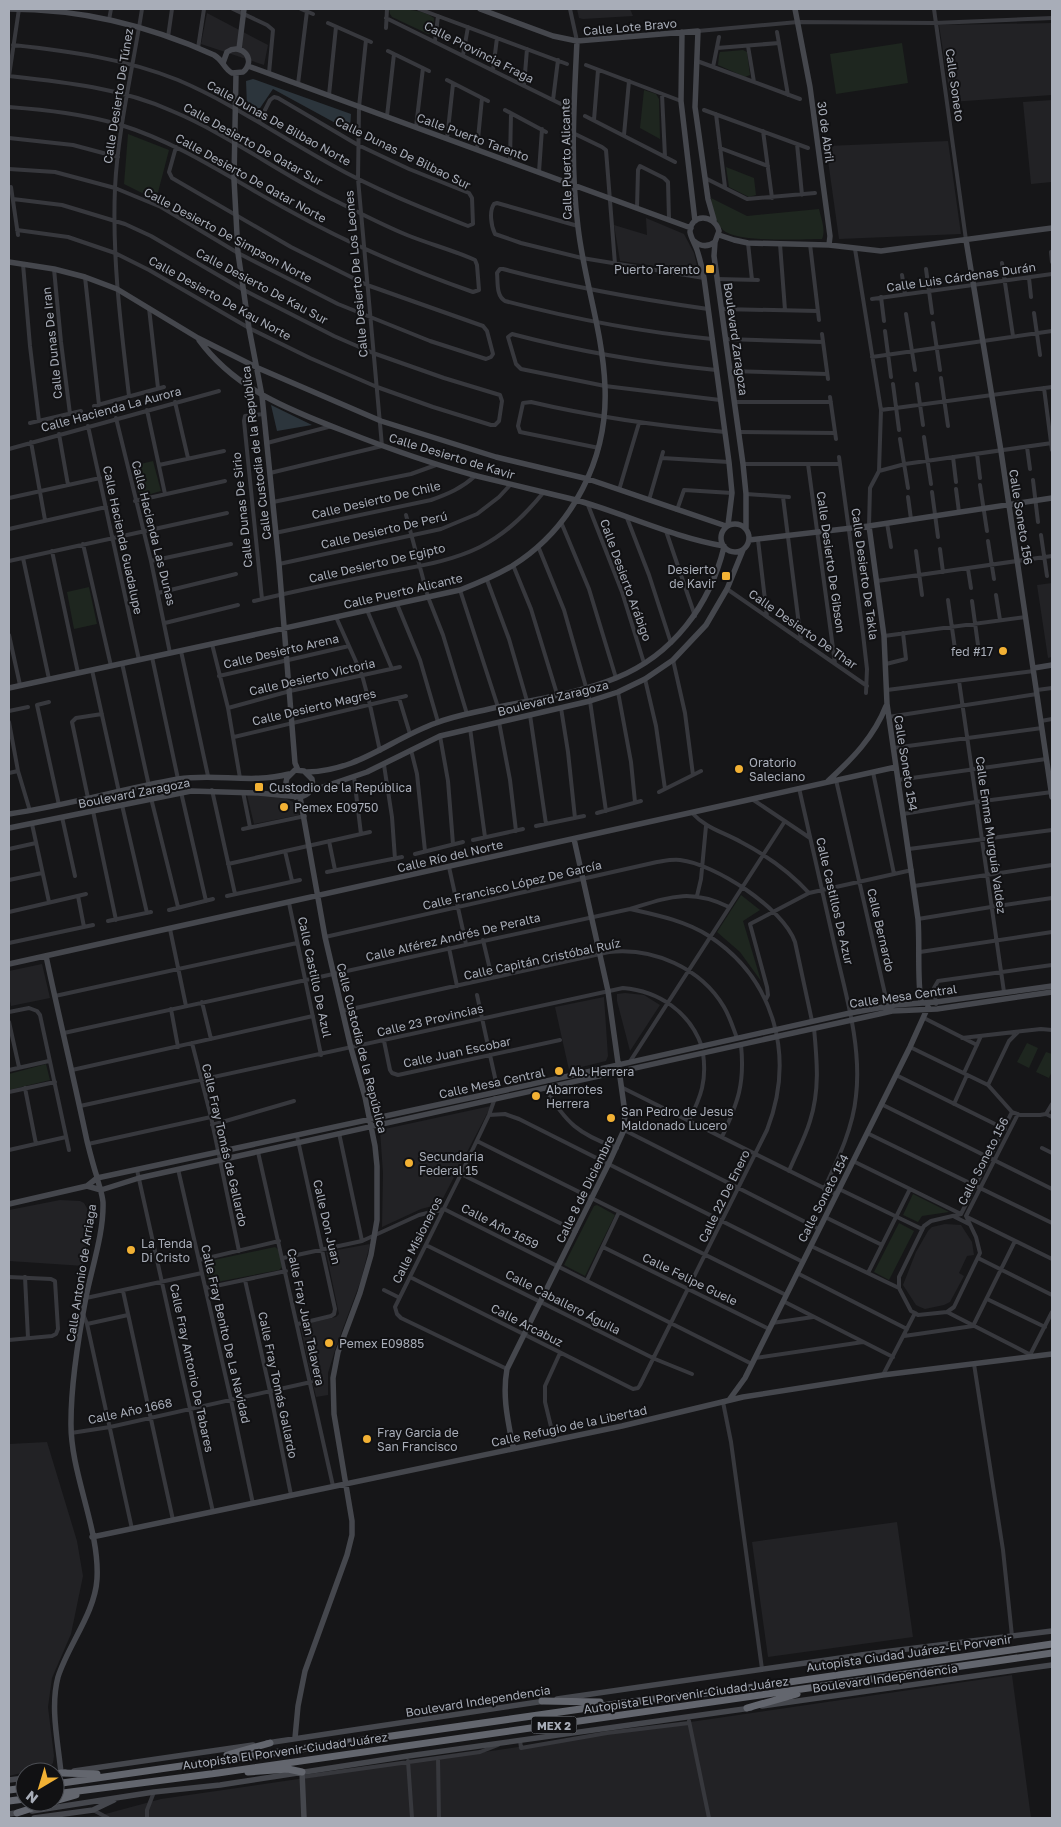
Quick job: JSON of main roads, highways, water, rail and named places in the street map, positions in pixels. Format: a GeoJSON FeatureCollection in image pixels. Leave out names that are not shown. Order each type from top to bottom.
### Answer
{"type":"FeatureCollection","features":[{"type":"Feature","properties":{"kind":"highway","name":"Autopista Ciudad Juárez-El Porvenir"},"geometry":{"type":"LineString","coordinates":[[65,1782],[623,1702],[754,1687],[1052,1644]]}},
{"type":"Feature","properties":{"kind":"highway","name":"Autopista El Porvenir-Ciudad Juárez"},"geometry":{"type":"LineString","coordinates":[[65,1793],[218,1773],[1052,1653]]}},
{"type":"Feature","properties":{"kind":"highway"},"geometry":{"type":"LineString","coordinates":[[747,1708],[824,1687]]}},
{"type":"Feature","properties":{"kind":"highway"},"geometry":{"type":"LineString","coordinates":[[542,1701],[623,1702]]}},
{"type":"Feature","properties":{"kind":"highway"},"geometry":{"type":"LineString","coordinates":[[205,1762],[270,1742]]}},
{"type":"Feature","properties":{"kind":"highway"},"geometry":{"type":"LineString","coordinates":[[218,1773],[288,1770],[302,1775]]}},
{"type":"Feature","properties":{"kind":"highway"},"geometry":{"type":"LineString","coordinates":[[65,1773],[115,1775]]}},
{"type":"Feature","properties":{"kind":"highway"},"geometry":{"type":"LineString","coordinates":[[65,1798],[87,1790]]}},
{"type":"Feature","properties":{"kind":"main road"},"geometry":{"type":"LineString","coordinates":[[9,9],[81,12],[168,37],[206,51],[217,56],[229,72],[236,74],[243,72],[248,66],[247,53],[239,49],[220,52],[206,51]]}},
{"type":"Feature","properties":{"kind":"main road","name":"Calle Lote Bravo"},"geometry":{"type":"LineString","coordinates":[[480,9],[553,36],[577,42],[698,32],[695,106],[708,199],[714,220]]}},
{"type":"Feature","properties":{"kind":"main road","name":"30 de Abril"},"geometry":{"type":"LineString","coordinates":[[795,9],[810,87],[830,236],[829,245]]}},
{"type":"Feature","properties":{"kind":"main road"},"geometry":{"type":"LineString","coordinates":[[239,49],[244,11]]}},
{"type":"Feature","properties":{"kind":"main road"},"geometry":{"type":"LineString","coordinates":[[682,32],[681,101],[695,221],[691,228],[691,237],[702,246],[715,242],[719,235],[714,220],[704,218],[695,221]]}},
{"type":"Feature","properties":{"kind":"main road","name":"Calle Puerto Alicante"},"geometry":{"type":"LineString","coordinates":[[9,688],[460,590],[487,580],[513,565],[538,546],[561,522],[577,501],[588,479],[599,449],[605,418],[605,386],[602,355],[597,323],[582,258],[574,185],[573,133],[577,42]]}},
{"type":"Feature","properties":{"kind":"main road"},"geometry":{"type":"LineString","coordinates":[[224,63],[225,55],[230,50]]}},
{"type":"Feature","properties":{"kind":"main road","name":"Calle Puerto Tarento"},"geometry":{"type":"LineString","coordinates":[[248,66],[691,228]]}},
{"type":"Feature","properties":{"kind":"main road","name":"Calle Custodia de la República"},"geometry":{"type":"LineString","coordinates":[[236,74],[233,142],[238,253],[242,289],[262,396],[282,594],[295,763],[298,770]]}},
{"type":"Feature","properties":{"kind":"main road"},"geometry":{"type":"LineString","coordinates":[[719,235],[748,243],[829,245],[886,251],[1052,228]]}},
{"type":"Feature","properties":{"kind":"main road","name":"Calle Soneto 156"},"geometry":{"type":"LineString","coordinates":[[966,240],[984,340],[1034,669],[1040,721],[1051,780],[1052,797]]}},
{"type":"Feature","properties":{"kind":"main road","name":"Boulevard Zaragoza"},"geometry":{"type":"LineString","coordinates":[[694,241],[704,278],[729,462],[732,493],[727,526]]}},
{"type":"Feature","properties":{"kind":"main road","name":"Boulevard Zaragoza"},"geometry":{"type":"LineString","coordinates":[[715,242],[714,256],[743,464],[746,494],[746,528]]}},
{"type":"Feature","properties":{"kind":"main road","name":"Calle Desierto de Kavir"},"geometry":{"type":"LineString","coordinates":[[9,262],[54,269],[85,277],[117,289],[198,338],[258,368],[381,421],[496,457],[588,479],[727,526]]}},
{"type":"Feature","properties":{"kind":"main road","name":"Calle Desierto de Kavir"},"geometry":{"type":"LineString","coordinates":[[198,338],[226,370],[262,396],[382,446],[476,476],[577,501],[701,542],[724,546]]}},
{"type":"Feature","properties":{"kind":"main road"},"geometry":{"type":"LineString","coordinates":[[749,540],[869,526],[1052,498]]}},
{"type":"Feature","properties":{"kind":"main road"},"geometry":{"type":"LineString","coordinates":[[736,523],[746,528],[750,536],[743,550],[731,551],[724,546],[721,538],[723,529],[736,523]]}},
{"type":"Feature","properties":{"kind":"main road","name":"Calle Soneto 154"},"geometry":{"type":"LineString","coordinates":[[869,526],[884,636],[888,717],[904,814],[918,919],[920,952],[918,975],[921,1003]]}},
{"type":"Feature","properties":{"kind":"main road","name":"Boulevard Zaragoza"},"geometry":{"type":"LineString","coordinates":[[307,772],[323,772],[363,759],[410,734],[438,722],[586,687],[616,678],[644,663],[671,643],[694,616],[712,585],[724,546]]}},
{"type":"Feature","properties":{"kind":"main road","name":"Boulevard Zaragoza"},"geometry":{"type":"LineString","coordinates":[[311,791],[384,765],[440,736],[590,701],[618,692],[645,679],[673,660],[706,625],[727,589],[743,550]]}},
{"type":"Feature","properties":{"kind":"main road"},"geometry":{"type":"LineString","coordinates":[[1034,669],[1052,665]]}},
{"type":"Feature","properties":{"kind":"main road"},"geometry":{"type":"LineString","coordinates":[[828,781],[865,744],[873,733],[887,704]]}},
{"type":"Feature","properties":{"kind":"main road","name":"Calle Río del Norte"},"geometry":{"type":"LineString","coordinates":[[9,964],[896,767]]}},
{"type":"Feature","properties":{"kind":"main road"},"geometry":{"type":"LineString","coordinates":[[298,770],[307,772],[312,779],[311,791],[307,796],[298,797],[290,794],[286,786],[289,774],[298,770]]}},
{"type":"Feature","properties":{"kind":"main road","name":"Boulevard Zaragoza"},"geometry":{"type":"LineString","coordinates":[[9,814],[178,779],[208,776],[273,778],[289,774]]}},
{"type":"Feature","properties":{"kind":"main road","name":"Boulevard Zaragoza"},"geometry":{"type":"LineString","coordinates":[[9,828],[181,792],[212,790],[282,794],[298,797]]}},
{"type":"Feature","properties":{"kind":"main road","name":"Calle Custodia de la República"},"geometry":{"type":"LineString","coordinates":[[295,1738],[298,1706],[305,1671],[350,1546],[352,1521],[334,1414],[334,1370],[344,1334],[364,1282],[377,1220],[377,1166],[370,1122],[333,974],[305,816],[298,797]]}},
{"type":"Feature","properties":{"kind":"main road","name":"Calle 8 de Diciembre"},"geometry":{"type":"LineString","coordinates":[[514,1447],[505,1409],[507,1369],[617,1148],[624,1130],[625,1113],[620,1068],[608,991],[574,839]]}},
{"type":"Feature","properties":{"kind":"main road","name":"Calle Antonio de Arriaga"},"geometry":{"type":"LineString","coordinates":[[46,956],[88,1144],[102,1190],[103,1208],[83,1314],[72,1401],[71,1433],[97,1567],[95,1590],[62,1665],[55,1692],[57,1762]]}},
{"type":"Feature","properties":{"kind":"main road","name":"Calle Mesa Central"},"geometry":{"type":"LineString","coordinates":[[934,1005],[1004,992],[1052,986]]}},
{"type":"Feature","properties":{"kind":"main road","name":"Calle Mesa Central"},"geometry":{"type":"LineString","coordinates":[[87,1186],[102,1190],[139,1178],[258,1152],[298,1139],[497,1092],[702,1050],[737,1039],[812,1021],[921,1003],[934,1005],[1052,992]]}},
{"type":"Feature","properties":{"kind":"main road","name":"Calle Soneto 154"},"geometry":{"type":"LineString","coordinates":[[726,1401],[738,1389],[753,1361],[927,1010],[934,1005]]}},
{"type":"Feature","properties":{"kind":"main road","name":"Calle Mesa Central"},"geometry":{"type":"LineString","coordinates":[[888,1009],[927,1010]]}},
{"type":"Feature","properties":{"kind":"main road","name":"Calle Mesa Central"},"geometry":{"type":"LineString","coordinates":[[9,1204],[87,1186],[97,1178],[218,1152],[339,1133],[370,1122],[545,1088],[620,1068],[629,1063],[741,1045],[777,1037],[814,1028],[850,1016]]}},
{"type":"Feature","properties":{"kind":"main road","name":"Calle Refugio de la Libertad"},"geometry":{"type":"LineString","coordinates":[[92,1537],[726,1401],[884,1375],[1052,1354]]}},
{"type":"Feature","properties":{"kind":"main road","name":"Boulevard Independencia"},"geometry":{"type":"LineString","coordinates":[[65,1772],[929,1645],[1052,1631]]}},
{"type":"Feature","properties":{"kind":"main road","name":"Boulevard Independencia"},"geometry":{"type":"LineString","coordinates":[[13,1813],[154,1792],[302,1775],[426,1757],[520,1740],[689,1720],[747,1708],[1052,1664]]}},
{"type":"Feature","properties":{"kind":"main road"},"geometry":{"type":"LineString","coordinates":[[302,1775],[304,1818]]}},
{"type":"Feature","properties":{"kind":"main road"},"geometry":{"type":"LineString","coordinates":[[34,1818],[93,1810],[118,1798]]}},
{"type":"Feature","properties":{"kind":"place","name":"Puerto Tarento"},"geometry":{"type":"Point","coordinates":[710,269]}},
{"type":"Feature","properties":{"kind":"place","name":"Desierto de Kavir"},"geometry":{"type":"Point","coordinates":[726,576]}},
{"type":"Feature","properties":{"kind":"place","name":"fed #17"},"geometry":{"type":"Point","coordinates":[1003,651]}},
{"type":"Feature","properties":{"kind":"place","name":"Oratorio Saleciano"},"geometry":{"type":"Point","coordinates":[739,769]}},
{"type":"Feature","properties":{"kind":"place","name":"Custodio de la República"},"geometry":{"type":"Point","coordinates":[259,787]}},
{"type":"Feature","properties":{"kind":"place","name":"Pemex E09750"},"geometry":{"type":"Point","coordinates":[284,807]}},
{"type":"Feature","properties":{"kind":"place","name":"Ab. Herrera"},"geometry":{"type":"Point","coordinates":[559,1071]}},
{"type":"Feature","properties":{"kind":"place","name":"Abarrotes Herrera"},"geometry":{"type":"Point","coordinates":[536,1096]}},
{"type":"Feature","properties":{"kind":"place","name":"San Pedro de Jesus Maldonado Lucero"},"geometry":{"type":"Point","coordinates":[611,1118]}},
{"type":"Feature","properties":{"kind":"place","name":"Secundaria Federal 15"},"geometry":{"type":"Point","coordinates":[409,1163]}},
{"type":"Feature","properties":{"kind":"place","name":"La Tenda Di Cristo"},"geometry":{"type":"Point","coordinates":[131,1250]}},
{"type":"Feature","properties":{"kind":"place","name":"Pemex E09885"},"geometry":{"type":"Point","coordinates":[329,1343]}},
{"type":"Feature","properties":{"kind":"place","name":"Fray Garcia de San Francisco"},"geometry":{"type":"Point","coordinates":[367,1439]}}]}
